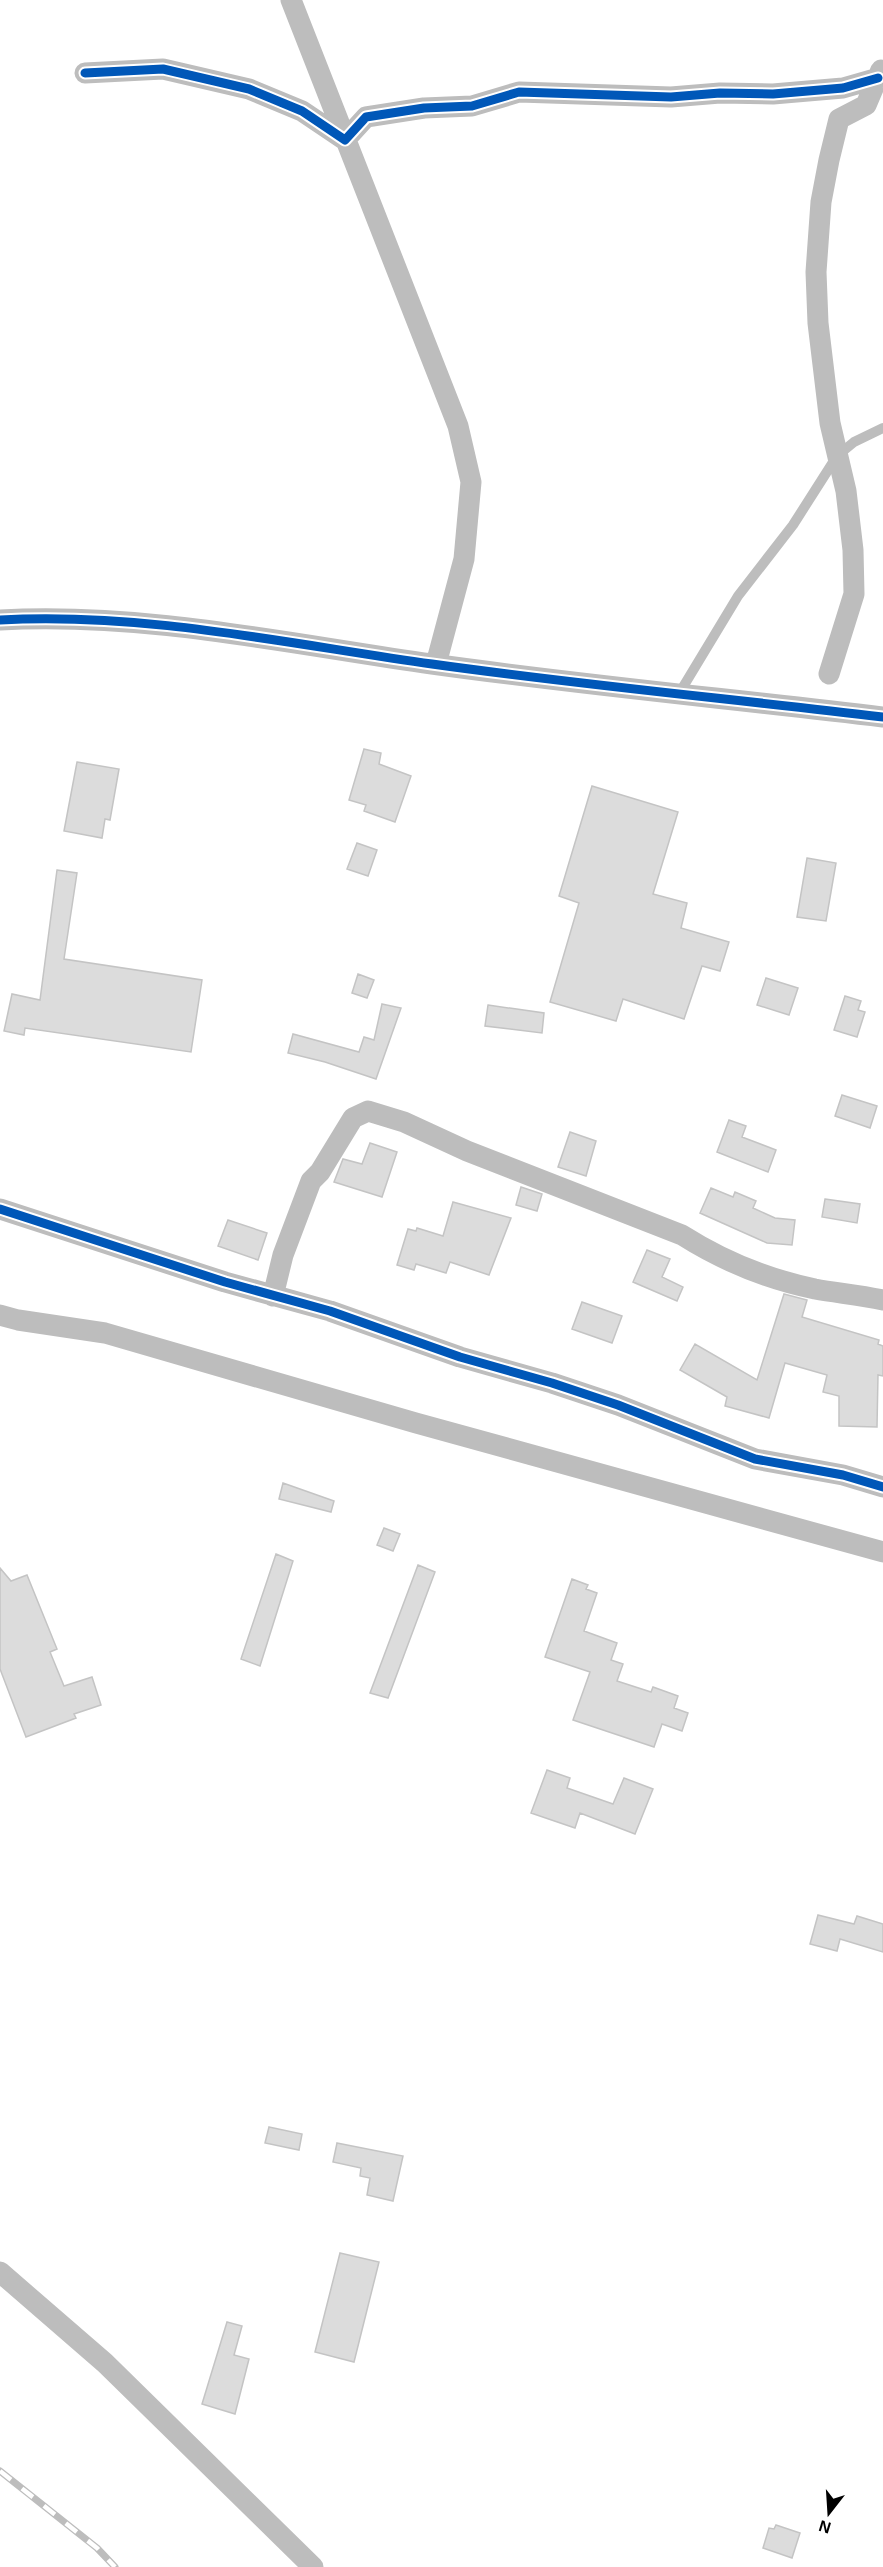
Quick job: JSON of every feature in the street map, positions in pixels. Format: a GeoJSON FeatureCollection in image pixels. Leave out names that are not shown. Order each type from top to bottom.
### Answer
{"type":"FeatureCollection","features":[{"type":"Feature","properties":{"kind":"street"},"geometry":{"type":"LineString","coordinates":[[291,0],[458,426],[471,482],[465,559],[436,664]]}},
{"type":"Feature","properties":{"kind":"street"},"geometry":{"type":"LineString","coordinates":[[85,73],[163,69],[249,89],[302,111],[345,140]]}},
{"type":"Feature","properties":{"kind":"street"},"geometry":{"type":"LineString","coordinates":[[345,140],[366,117],[424,108],[472,106],[519,92],[671,97],[720,93],[773,94],[879,83]]}},
{"type":"Feature","properties":{"kind":"street"},"geometry":{"type":"LineString","coordinates":[[829,674],[854,594],[853,550],[846,491],[837,456],[818,323],[816,272],[818,232],[829,160],[839,119],[866,105],[879,83]]}},
{"type":"Feature","properties":{"kind":"street"},"geometry":{"type":"LineString","coordinates":[[0,620],[57,617],[146,623],[436,664],[883,717]]}},
{"type":"Feature","properties":{"kind":"street"},"geometry":{"type":"LineString","coordinates":[[273,1296],[283,1255],[311,1181],[320,1172],[353,1118],[368,1111],[404,1122],[467,1151],[682,1235],[704,1249],[751,1271],[812,1288],[883,1300]]}},
{"type":"Feature","properties":{"kind":"street"},"geometry":{"type":"LineString","coordinates":[[0,1209],[225,1282],[330,1311],[460,1357],[596,1398],[755,1459],[843,1475],[883,1487]]}},
{"type":"Feature","properties":{"kind":"street"},"geometry":{"type":"LineString","coordinates":[[0,1315],[18,1320],[105,1333],[416,1424],[883,1552]]}},
{"type":"Feature","properties":{"kind":"street"},"geometry":{"type":"LineString","coordinates":[[0,2272],[105,2363],[313,2567]]}},
{"type":"Feature","properties":{"kind":"lane"},"geometry":{"type":"LineString","coordinates":[[680,692],[738,596],[793,525],[837,456],[854,442],[883,428]]}},
{"type":"Feature","properties":{"kind":"building"},"geometry":{"type":"Polygon","coordinates":[[[364,749],[381,753],[379,764],[411,776],[395,822],[364,811],[366,805],[349,800],[364,749]]]}},
{"type":"Feature","properties":{"kind":"building"},"geometry":{"type":"Polygon","coordinates":[[[77,762],[119,769],[110,820],[105,819],[102,838],[64,831],[77,762]]]}},
{"type":"Feature","properties":{"kind":"building"},"geometry":{"type":"Polygon","coordinates":[[[592,786],[678,812],[653,894],[687,903],[681,928],[729,942],[720,971],[702,966],[684,1019],[623,999],[616,1021],[550,1002],[579,903],[559,896],[592,786]]]}},
{"type":"Feature","properties":{"kind":"building"},"geometry":{"type":"Polygon","coordinates":[[[357,843],[377,850],[368,876],[347,869],[357,843]]]}},
{"type":"Feature","properties":{"kind":"building"},"geometry":{"type":"Polygon","coordinates":[[[807,858],[836,863],[826,921],[797,917],[807,858]]]}},
{"type":"Feature","properties":{"kind":"building"},"geometry":{"type":"Polygon","coordinates":[[[57,870],[77,873],[64,959],[202,980],[191,1052],[25,1028],[24,1035],[4,1031],[12,994],[40,1000],[57,870]]]}},
{"type":"Feature","properties":{"kind":"building"},"geometry":{"type":"Polygon","coordinates":[[[358,974],[374,980],[367,998],[352,993],[358,974]]]}},
{"type":"Feature","properties":{"kind":"building"},"geometry":{"type":"Polygon","coordinates":[[[766,978],[798,988],[789,1015],[757,1005],[766,978]]]}},
{"type":"Feature","properties":{"kind":"building"},"geometry":{"type":"Polygon","coordinates":[[[845,996],[861,1001],[858,1010],[865,1012],[857,1037],[834,1030],[845,996]]]}},
{"type":"Feature","properties":{"kind":"building"},"geometry":{"type":"Polygon","coordinates":[[[382,1004],[401,1008],[376,1079],[325,1062],[288,1053],[293,1034],[359,1052],[364,1037],[374,1040],[382,1004]]]}},
{"type":"Feature","properties":{"kind":"building"},"geometry":{"type":"Polygon","coordinates":[[[488,1005],[544,1013],[542,1033],[485,1026],[488,1005]]]}},
{"type":"Feature","properties":{"kind":"building"},"geometry":{"type":"Polygon","coordinates":[[[842,1095],[877,1106],[870,1128],[835,1116],[842,1095]]]}},
{"type":"Feature","properties":{"kind":"building"},"geometry":{"type":"Polygon","coordinates":[[[729,1120],[746,1126],[742,1137],[776,1150],[768,1172],[717,1152],[729,1120]]]}},
{"type":"Feature","properties":{"kind":"building"},"geometry":{"type":"Polygon","coordinates":[[[570,1132],[596,1141],[586,1176],[558,1167],[570,1132]]]}},
{"type":"Feature","properties":{"kind":"building"},"geometry":{"type":"Polygon","coordinates":[[[370,1143],[397,1152],[382,1197],[334,1182],[343,1159],[362,1164],[370,1143]]]}},
{"type":"Feature","properties":{"kind":"building"},"geometry":{"type":"Polygon","coordinates":[[[521,1187],[542,1194],[537,1211],[516,1205],[521,1187]]]}},
{"type":"Feature","properties":{"kind":"building"},"geometry":{"type":"Polygon","coordinates":[[[711,1188],[733,1197],[735,1192],[756,1201],[753,1208],[775,1218],[795,1220],[792,1245],[767,1243],[700,1213],[711,1188]]]}},
{"type":"Feature","properties":{"kind":"building"},"geometry":{"type":"Polygon","coordinates":[[[825,1199],[860,1204],[857,1223],[822,1217],[825,1199]]]}},
{"type":"Feature","properties":{"kind":"building"},"geometry":{"type":"Polygon","coordinates":[[[453,1202],[511,1218],[489,1275],[450,1262],[446,1273],[416,1264],[414,1270],[397,1265],[408,1229],[416,1231],[417,1228],[443,1236],[453,1202]]]}},
{"type":"Feature","properties":{"kind":"building"},"geometry":{"type":"Polygon","coordinates":[[[228,1220],[267,1233],[258,1260],[218,1246],[228,1220]]]}},
{"type":"Feature","properties":{"kind":"building"},"geometry":{"type":"Polygon","coordinates":[[[647,1250],[670,1259],[662,1277],[683,1287],[677,1301],[633,1282],[647,1250]]]}},
{"type":"Feature","properties":{"kind":"building"},"geometry":{"type":"Polygon","coordinates":[[[784,1294],[807,1300],[802,1317],[879,1340],[878,1344],[883,1346],[883,1376],[878,1375],[877,1427],[839,1426],[839,1396],[823,1392],[827,1375],[785,1363],[769,1418],[725,1406],[727,1397],[680,1370],[695,1344],[757,1380],[784,1294]]]}},
{"type":"Feature","properties":{"kind":"building"},"geometry":{"type":"Polygon","coordinates":[[[582,1302],[622,1316],[612,1343],[572,1329],[582,1302]]]}},
{"type":"Feature","properties":{"kind":"building"},"geometry":{"type":"Polygon","coordinates":[[[283,1483],[334,1501],[331,1512],[279,1499],[283,1483]]]}},
{"type":"Feature","properties":{"kind":"building"},"geometry":{"type":"Polygon","coordinates":[[[384,1528],[400,1534],[393,1551],[377,1545],[384,1528]]]}},
{"type":"Feature","properties":{"kind":"building"},"geometry":{"type":"Polygon","coordinates":[[[276,1554],[293,1561],[260,1666],[241,1659],[276,1554]]]}},
{"type":"Feature","properties":{"kind":"building"},"geometry":{"type":"Polygon","coordinates":[[[418,1565],[435,1572],[388,1698],[370,1693],[418,1565]]]}},
{"type":"Feature","properties":{"kind":"building"},"geometry":{"type":"Polygon","coordinates":[[[0,1568],[11,1581],[27,1575],[57,1649],[50,1652],[64,1686],[92,1677],[101,1705],[74,1714],[76,1718],[26,1737],[0,1669],[0,1568]]]}},
{"type":"Feature","properties":{"kind":"building"},"geometry":{"type":"Polygon","coordinates":[[[572,1579],[588,1585],[586,1589],[597,1593],[584,1631],[617,1643],[611,1660],[623,1664],[617,1681],[651,1692],[653,1687],[678,1696],[674,1708],[688,1713],[682,1731],[662,1724],[654,1747],[573,1720],[590,1672],[545,1657],[572,1579]]]}},
{"type":"Feature","properties":{"kind":"building"},"geometry":{"type":"Polygon","coordinates":[[[547,1770],[570,1778],[567,1788],[613,1804],[624,1778],[653,1789],[635,1834],[580,1813],[575,1828],[531,1813],[547,1770]]]}},
{"type":"Feature","properties":{"kind":"building"},"geometry":{"type":"Polygon","coordinates":[[[818,1915],[854,1924],[857,1916],[883,1924],[883,1952],[840,1939],[837,1951],[810,1944],[818,1915]]]}},
{"type":"Feature","properties":{"kind":"building"},"geometry":{"type":"Polygon","coordinates":[[[269,2127],[302,2134],[299,2150],[265,2143],[269,2127]]]}},
{"type":"Feature","properties":{"kind":"building"},"geometry":{"type":"Polygon","coordinates":[[[337,2143],[403,2156],[393,2201],[367,2195],[370,2178],[360,2176],[361,2168],[333,2162],[337,2143]]]}},
{"type":"Feature","properties":{"kind":"building"},"geometry":{"type":"Polygon","coordinates":[[[340,2253],[379,2262],[354,2362],[315,2352],[340,2253]]]}},
{"type":"Feature","properties":{"kind":"building"},"geometry":{"type":"Polygon","coordinates":[[[227,2322],[242,2326],[234,2355],[249,2359],[235,2414],[202,2404],[227,2322]]]}},
{"type":"Feature","properties":{"kind":"building"},"geometry":{"type":"Polygon","coordinates":[[[776,2525],[800,2533],[792,2558],[763,2548],[769,2528],[774,2529],[776,2525]]]}},
{"type":"Feature","properties":{"kind":"railway"},"geometry":{"type":"LineString","coordinates":[[0,2471],[97,2548],[115,2567]]}},
{"type":"Feature","properties":{"kind":"cycle path"},"geometry":{"type":"LineString","coordinates":[[85,73],[163,69],[249,89],[302,111],[345,140],[366,117],[424,108],[472,106],[519,92],[671,97],[720,93],[773,94],[843,88],[878,78]]}},
{"type":"Feature","properties":{"kind":"cycle path"},"geometry":{"type":"LineString","coordinates":[[0,620],[54,619],[163,625],[488,672],[883,717]]}},
{"type":"Feature","properties":{"kind":"cycle path"},"geometry":{"type":"LineString","coordinates":[[0,1209],[225,1282],[330,1311],[460,1357],[552,1383],[618,1405],[755,1459],[843,1475],[883,1487]]}}]}
